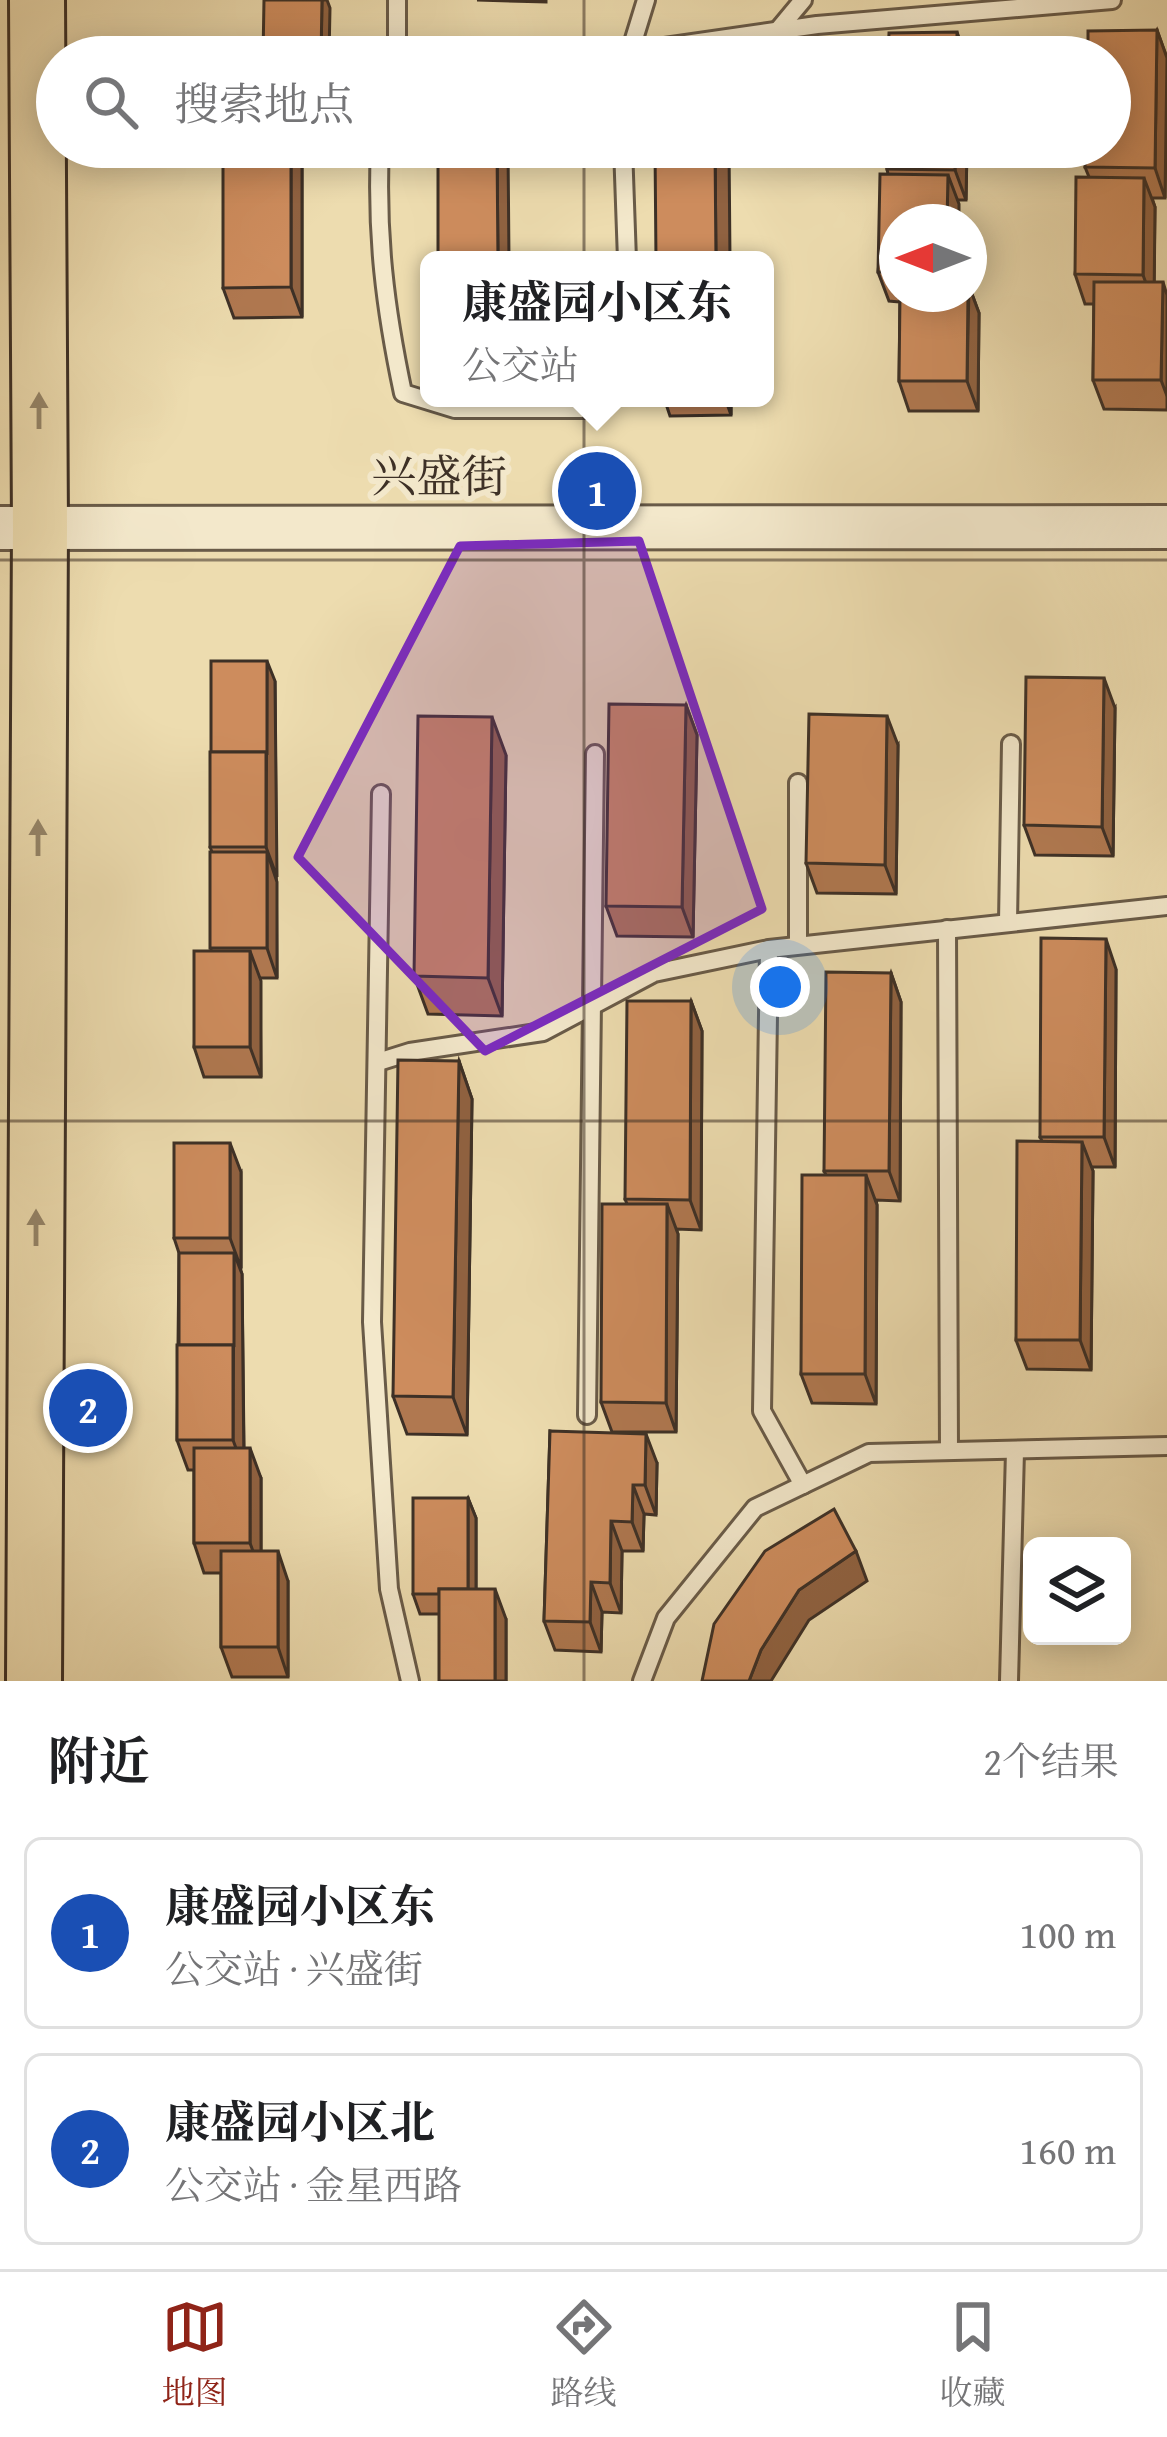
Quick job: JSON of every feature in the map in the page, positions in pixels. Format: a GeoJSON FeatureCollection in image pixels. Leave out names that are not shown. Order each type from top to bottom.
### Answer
{"type":"FeatureCollection","features":[{"type":"Feature","properties":{"kind":"main road"},"geometry":{"type":"LineString","coordinates":[[34,1681],[20,528],[37,0]]}},
{"type":"Feature","properties":{"kind":"street","name":"兴盛街"},"geometry":{"type":"LineString","coordinates":[[20,528],[1167,527]]}},
{"type":"Feature","properties":{"kind":"lane"},"geometry":{"type":"LineString","coordinates":[[397,36],[398,0]]}},
{"type":"Feature","properties":{"kind":"lane"},"geometry":{"type":"LineString","coordinates":[[628,36],[646,0]]}},
{"type":"Feature","properties":{"kind":"lane"},"geometry":{"type":"LineString","coordinates":[[778,30],[803,0]]}},
{"type":"Feature","properties":{"kind":"lane"},"geometry":{"type":"LineString","coordinates":[[740,36],[1112,0]]}},
{"type":"Feature","properties":{"kind":"lane"},"geometry":{"type":"LineString","coordinates":[[379,168],[377,220],[383,287],[403,393],[420,398]]}},
{"type":"Feature","properties":{"kind":"lane"},"geometry":{"type":"LineString","coordinates":[[624,168],[627,251]]}},
{"type":"Feature","properties":{"kind":"lane"},"geometry":{"type":"LineString","coordinates":[[448,407],[604,407]]}},
{"type":"Feature","properties":{"kind":"lane"},"geometry":{"type":"LineString","coordinates":[[1008,922],[1011,743]]}},
{"type":"Feature","properties":{"kind":"lane"},"geometry":{"type":"LineString","coordinates":[[587,1415],[595,754]]}},
{"type":"Feature","properties":{"kind":"lane"},"geometry":{"type":"LineString","coordinates":[[798,784],[798,944]]}},
{"type":"Feature","properties":{"kind":"lane"},"geometry":{"type":"LineString","coordinates":[[381,794],[372,1322],[389,1589],[410,1681]]}},
{"type":"Feature","properties":{"kind":"lane"},"geometry":{"type":"LineString","coordinates":[[378,1062],[410,1052],[542,1032],[654,974],[769,949],[1167,906]]}},
{"type":"Feature","properties":{"kind":"lane"},"geometry":{"type":"LineString","coordinates":[[947,928],[949,1451]]}},
{"type":"Feature","properties":{"kind":"lane"},"geometry":{"type":"LineString","coordinates":[[769,949],[762,1411],[803,1485]]}},
{"type":"Feature","properties":{"kind":"lane"},"geometry":{"type":"LineString","coordinates":[[642,1681],[666,1618],[755,1508],[869,1453],[1167,1446]]}},
{"type":"Feature","properties":{"kind":"lane"},"geometry":{"type":"LineString","coordinates":[[1009,1681],[1015,1450]]}},
{"type":"Feature","properties":{"kind":"highlighted area"},"geometry":{"type":"Polygon","coordinates":[[[639,541],[762,909],[485,1051],[298,857],[460,546],[639,541]]]}},
{"type":"Feature","properties":{"kind":"building"},"geometry":{"type":"Polygon","coordinates":[[[264,0],[322,0],[321,36],[263,36],[264,0]]]}},
{"type":"Feature","properties":{"kind":"building"},"geometry":{"type":"Polygon","coordinates":[[[1157,30],[1155,168],[1131,168],[1131,36],[1088,36],[1088,31],[1157,30]]]}},
{"type":"Feature","properties":{"kind":"building"},"geometry":{"type":"Polygon","coordinates":[[[957,32],[957,36],[889,36],[957,32]]]}},
{"type":"Feature","properties":{"kind":"building"},"geometry":{"type":"Polygon","coordinates":[[[223,168],[291,168],[291,287],[223,288],[223,168]]]}},
{"type":"Feature","properties":{"kind":"building"},"geometry":{"type":"Polygon","coordinates":[[[438,168],[497,168],[498,251],[438,251],[438,168]]]}},
{"type":"Feature","properties":{"kind":"building"},"geometry":{"type":"Polygon","coordinates":[[[655,168],[715,168],[716,251],[656,251],[655,168]]]}},
{"type":"Feature","properties":{"kind":"building"},"geometry":{"type":"Polygon","coordinates":[[[955,168],[955,170],[887,169],[955,168]]]}},
{"type":"Feature","properties":{"kind":"building"},"geometry":{"type":"Polygon","coordinates":[[[880,174],[948,175],[947,204],[879,204],[880,174]]]}},
{"type":"Feature","properties":{"kind":"building"},"geometry":{"type":"Polygon","coordinates":[[[1076,177],[1144,178],[1143,275],[1075,274],[1076,177]]]}},
{"type":"Feature","properties":{"kind":"building"},"geometry":{"type":"Polygon","coordinates":[[[1094,282],[1163,282],[1161,380],[1093,380],[1094,282]]]}},
{"type":"Feature","properties":{"kind":"building"},"geometry":{"type":"Polygon","coordinates":[[[900,312],[968,312],[967,381],[899,381],[900,312]]]}},
{"type":"Feature","properties":{"kind":"building"},"geometry":{"type":"Polygon","coordinates":[[[211,661],[267,661],[267,755],[211,752],[211,661]]]}},
{"type":"Feature","properties":{"kind":"building"},"geometry":{"type":"Polygon","coordinates":[[[1026,677],[1104,678],[1102,827],[1024,825],[1026,677]]]}},
{"type":"Feature","properties":{"kind":"building"},"geometry":{"type":"Polygon","coordinates":[[[609,704],[686,705],[682,907],[606,906],[609,704]]]}},
{"type":"Feature","properties":{"kind":"building"},"geometry":{"type":"Polygon","coordinates":[[[809,714],[887,716],[885,865],[806,863],[809,714]]]}},
{"type":"Feature","properties":{"kind":"building"},"geometry":{"type":"Polygon","coordinates":[[[418,716],[492,717],[488,978],[414,976],[418,716]]]}},
{"type":"Feature","properties":{"kind":"building"},"geometry":{"type":"Polygon","coordinates":[[[210,752],[266,752],[266,847],[210,847],[210,752]]]}},
{"type":"Feature","properties":{"kind":"building"},"geometry":{"type":"Polygon","coordinates":[[[210,852],[267,852],[267,948],[210,948],[210,852]]]}},
{"type":"Feature","properties":{"kind":"building"},"geometry":{"type":"Polygon","coordinates":[[[1041,938],[1106,939],[1104,1137],[1040,1137],[1041,938]]]}},
{"type":"Feature","properties":{"kind":"building"},"geometry":{"type":"Polygon","coordinates":[[[194,951],[250,951],[250,1047],[194,1047],[194,951]]]}},
{"type":"Feature","properties":{"kind":"building"},"geometry":{"type":"Polygon","coordinates":[[[826,972],[891,973],[889,1171],[824,1171],[826,972]]]}},
{"type":"Feature","properties":{"kind":"building"},"geometry":{"type":"Polygon","coordinates":[[[627,1001],[691,1001],[690,1200],[625,1199],[627,1001]]]}},
{"type":"Feature","properties":{"kind":"building"},"geometry":{"type":"Polygon","coordinates":[[[398,1060],[459,1061],[453,1397],[393,1396],[398,1060]]]}},
{"type":"Feature","properties":{"kind":"building"},"geometry":{"type":"Polygon","coordinates":[[[1017,1141],[1082,1142],[1080,1340],[1016,1340],[1017,1141]]]}},
{"type":"Feature","properties":{"kind":"building"},"geometry":{"type":"Polygon","coordinates":[[[174,1143],[230,1143],[230,1238],[174,1238],[174,1143]]]}},
{"type":"Feature","properties":{"kind":"building"},"geometry":{"type":"Polygon","coordinates":[[[802,1175],[866,1175],[865,1374],[801,1374],[802,1175]]]}},
{"type":"Feature","properties":{"kind":"building"},"geometry":{"type":"Polygon","coordinates":[[[602,1204],[667,1204],[666,1403],[601,1402],[602,1204]]]}},
{"type":"Feature","properties":{"kind":"building"},"geometry":{"type":"Polygon","coordinates":[[[179,1253],[234,1253],[234,1347],[179,1345],[179,1253]]]}},
{"type":"Feature","properties":{"kind":"building"},"geometry":{"type":"Polygon","coordinates":[[[177,1345],[233,1345],[233,1440],[177,1440],[177,1345]]]}},
{"type":"Feature","properties":{"kind":"building"},"geometry":{"type":"Polygon","coordinates":[[[550,1431],[646,1434],[645,1485],[633,1485],[632,1522],[611,1521],[610,1583],[591,1582],[590,1622],[544,1621],[550,1431]]]}},
{"type":"Feature","properties":{"kind":"building"},"geometry":{"type":"Polygon","coordinates":[[[194,1448],[250,1448],[250,1543],[194,1543],[194,1448]]]}},
{"type":"Feature","properties":{"kind":"building"},"geometry":{"type":"Polygon","coordinates":[[[413,1498],[468,1498],[468,1589],[413,1594],[413,1498]]]}},
{"type":"Feature","properties":{"kind":"building"},"geometry":{"type":"Polygon","coordinates":[[[834,1509],[856,1551],[799,1590],[761,1650],[749,1681],[702,1681],[714,1624],[765,1551],[834,1509]]]}},
{"type":"Feature","properties":{"kind":"building"},"geometry":{"type":"Polygon","coordinates":[[[221,1551],[278,1551],[278,1647],[221,1647],[221,1551]]]}},
{"type":"Feature","properties":{"kind":"building"},"geometry":{"type":"Polygon","coordinates":[[[439,1589],[495,1589],[495,1681],[439,1681],[439,1589]]]}},
{"type":"Feature","properties":{"kind":"place","name":"康盛园小区东"},"geometry":{"type":"Point","coordinates":[597,491]}},
{"type":"Feature","properties":{"kind":"place","name":"康盛园小区北"},"geometry":{"type":"Point","coordinates":[88,1408]}}]}
